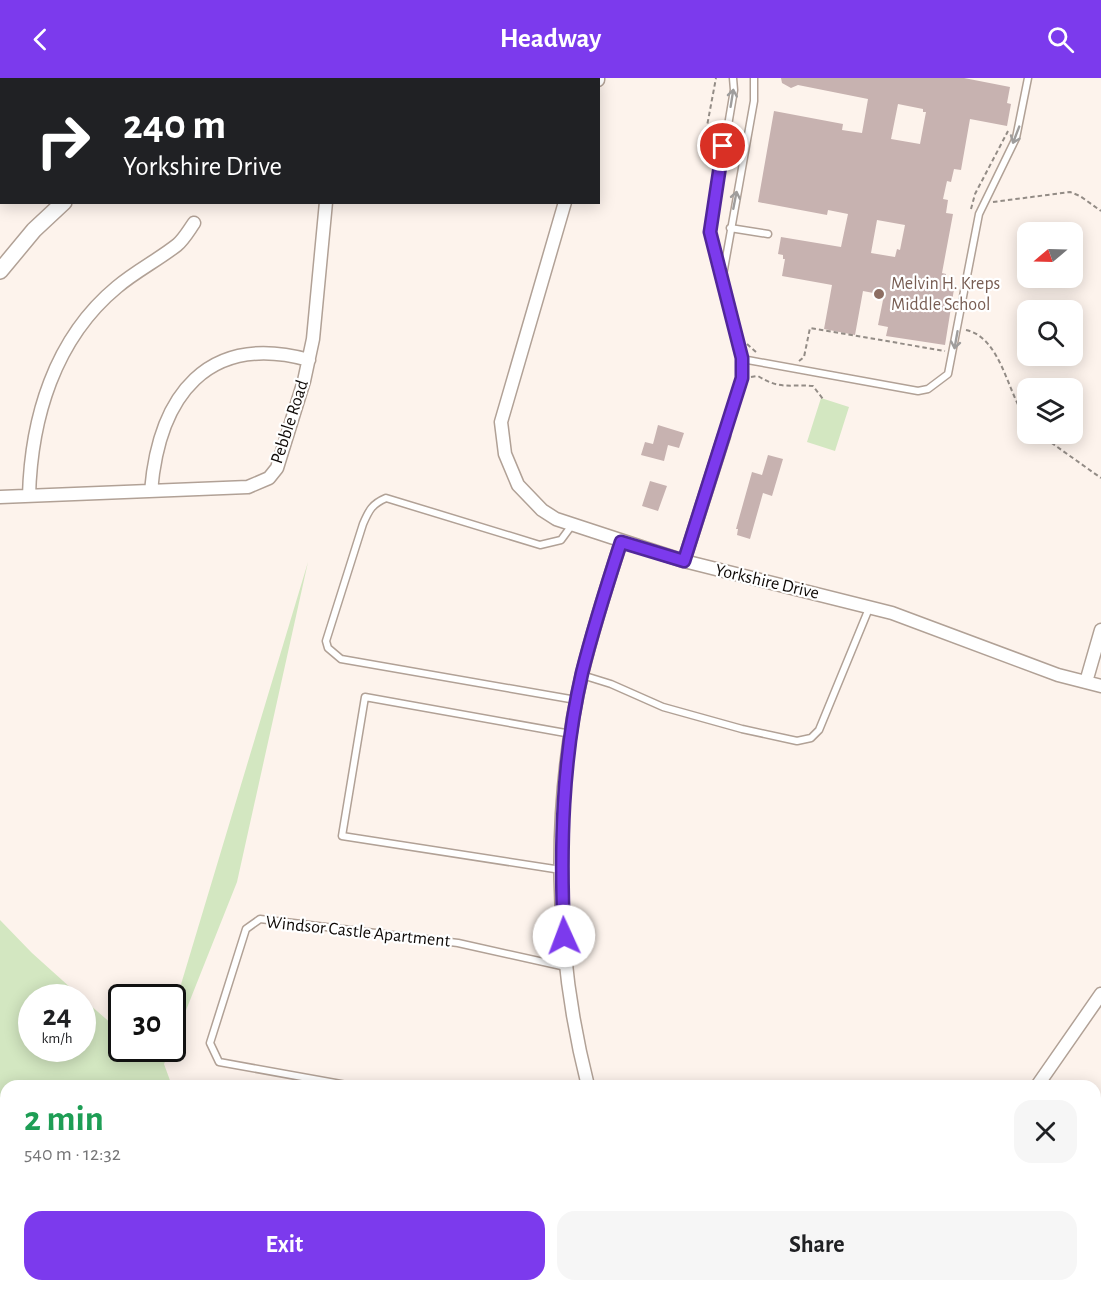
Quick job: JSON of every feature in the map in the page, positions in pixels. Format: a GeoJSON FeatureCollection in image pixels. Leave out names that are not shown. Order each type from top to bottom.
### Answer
{"type":"FeatureCollection","features":[{"type":"Feature","properties":{"kind":"street"},"geometry":{"type":"LineString","coordinates":[[0,271],[34,230],[62,204]]}},
{"type":"Feature","properties":{"kind":"street","name":"Pebble Road"},"geometry":{"type":"LineString","coordinates":[[0,497],[248,487],[269,478],[277,468],[309,360],[326,204]]}},
{"type":"Feature","properties":{"kind":"street","name":"Yorkshire Drive"},"geometry":{"type":"LineString","coordinates":[[564,204],[501,422],[505,454],[518,485],[542,510],[572,525],[684,561],[870,606],[1050,672],[1101,686]]}},
{"type":"Feature","properties":{"kind":"street"},"geometry":{"type":"LineString","coordinates":[[29,496],[33,442],[39,412],[57,365],[66,349],[81,326],[114,289],[179,244],[194,223]]}},
{"type":"Feature","properties":{"kind":"street"},"geometry":{"type":"LineString","coordinates":[[151,491],[155,453],[164,425],[183,393],[210,368],[221,360],[247,352],[264,352],[309,360]]}},
{"type":"Feature","properties":{"kind":"street"},"geometry":{"type":"LineString","coordinates":[[684,561],[724,436]]}},
{"type":"Feature","properties":{"kind":"street"},"geometry":{"type":"LineString","coordinates":[[587,1080],[566,967],[561,870],[563,808],[582,675],[621,542]]}},
{"type":"Feature","properties":{"kind":"street"},"geometry":{"type":"LineString","coordinates":[[1086,682],[1101,630]]}},
{"type":"Feature","properties":{"kind":"street"},"geometry":{"type":"LineString","coordinates":[[1041,1080],[1101,994]]}},
{"type":"Feature","properties":{"kind":"lane"},"geometry":{"type":"LineString","coordinates":[[724,436],[742,378],[742,358],[723,279],[714,255],[710,224],[734,90],[733,78]]}},
{"type":"Feature","properties":{"kind":"lane"},"geometry":{"type":"LineString","coordinates":[[723,279],[730,228],[754,101],[754,78]]}},
{"type":"Feature","properties":{"kind":"lane"},"geometry":{"type":"LineString","coordinates":[[742,358],[909,390],[928,389],[948,374],[979,214],[1016,138],[1028,78]]}},
{"type":"Feature","properties":{"kind":"lane"},"geometry":{"type":"LineString","coordinates":[[730,228],[768,234]]}},
{"type":"Feature","properties":{"kind":"lane"},"geometry":{"type":"LineString","coordinates":[[572,525],[561,540],[540,545],[386,498],[378,501],[371,506],[363,524],[327,641],[328,648],[341,659],[577,700]]}},
{"type":"Feature","properties":{"kind":"lane"},"geometry":{"type":"LineString","coordinates":[[582,675],[611,684],[663,707],[741,729],[797,741],[811,738],[819,730],[870,606]]}},
{"type":"Feature","properties":{"kind":"lane"},"geometry":{"type":"LineString","coordinates":[[561,870],[342,836],[365,697],[572,734]]}},
{"type":"Feature","properties":{"kind":"lane","name":"Windsor Castle Apartment"},"geometry":{"type":"LineString","coordinates":[[319,1080],[219,1062],[210,1043],[246,929],[260,919],[458,943],[566,967]]}},
{"type":"Feature","properties":{"kind":"path"},"geometry":{"type":"LineString","coordinates":[[714,144],[704,142],[716,78]]}},
{"type":"Feature","properties":{"kind":"path"},"geometry":{"type":"LineString","coordinates":[[969,216],[975,194],[1010,124]]}},
{"type":"Feature","properties":{"kind":"path"},"geometry":{"type":"LineString","coordinates":[[991,202],[1070,192],[1080,196],[1101,211]]}},
{"type":"Feature","properties":{"kind":"path"},"geometry":{"type":"LineString","coordinates":[[796,362],[804,357],[810,328],[945,351],[947,343]]}},
{"type":"Feature","properties":{"kind":"path"},"geometry":{"type":"LineString","coordinates":[[966,330],[986,338],[994,350],[1017,405]]}},
{"type":"Feature","properties":{"kind":"path"},"geometry":{"type":"LineString","coordinates":[[746,342],[761,355]]}},
{"type":"Feature","properties":{"kind":"path"},"geometry":{"type":"LineString","coordinates":[[751,377],[758,376],[768,382],[789,388],[813,386],[823,399]]}},
{"type":"Feature","properties":{"kind":"path"},"geometry":{"type":"LineString","coordinates":[[1053,444],[1101,478]]}},
{"type":"Feature","properties":{"kind":"green space"},"geometry":{"type":"Polygon","coordinates":[[[821,398],[849,407],[835,451],[807,442],[821,398]]]}},
{"type":"Feature","properties":{"kind":"green space"},"geometry":{"type":"Polygon","coordinates":[[[308,562],[237,882],[186,1010],[186,984],[181,984],[308,562]]]}},
{"type":"Feature","properties":{"kind":"green space"},"geometry":{"type":"Polygon","coordinates":[[[0,920],[66,984],[18,984],[18,1062],[96,1062],[96,1010],[108,1021],[108,1062],[165,1062],[170,1080],[0,1080],[0,920]]]}},
{"type":"Feature","properties":{"kind":"building","name":"Melvin H. Kreps Middle School"},"geometry":{"type":"Polygon","coordinates":[[[781,78],[964,78],[1010,87],[1007,103],[1011,104],[1007,126],[970,119],[961,170],[954,169],[951,182],[947,181],[943,199],[948,200],[946,213],[953,214],[942,273],[946,274],[944,287],[954,289],[945,345],[886,336],[888,327],[878,325],[884,295],[863,291],[855,335],[824,329],[832,285],[782,276],[785,259],[783,255],[778,254],[781,237],[841,247],[848,214],[828,210],[827,215],[758,202],[774,111],[843,124],[842,130],[862,133],[868,99],[798,85],[791,88],[782,83],[781,78]],[[898,104],[891,139],[920,144],[926,112],[923,112],[923,109],[898,104]],[[877,220],[871,253],[895,257],[897,249],[900,250],[905,225],[877,220]]]}},
{"type":"Feature","properties":{"kind":"building"},"geometry":{"type":"Polygon","coordinates":[[[658,425],[684,433],[679,448],[668,445],[664,461],[641,455],[645,442],[653,444],[658,425]]]}},
{"type":"Feature","properties":{"kind":"building"},"geometry":{"type":"Polygon","coordinates":[[[768,455],[783,459],[772,496],[763,493],[750,539],[737,535],[738,529],[736,529],[752,472],[762,475],[768,455]]]}},
{"type":"Feature","properties":{"kind":"building"},"geometry":{"type":"Polygon","coordinates":[[[650,481],[667,486],[658,511],[642,506],[650,481]]]}},
{"type":"Feature","properties":{"kind":"place","name":"Melvin H. Kreps Middle School"},"geometry":{"type":"Point","coordinates":[879,294]}},
{"type":"Feature","properties":{"kind":"route"},"geometry":{"type":"LineString","coordinates":[[564,936],[561,870],[562,818],[577,700],[596,621],[621,542],[684,561],[742,378],[742,358],[710,232],[710,216],[723,146]]}}]}
